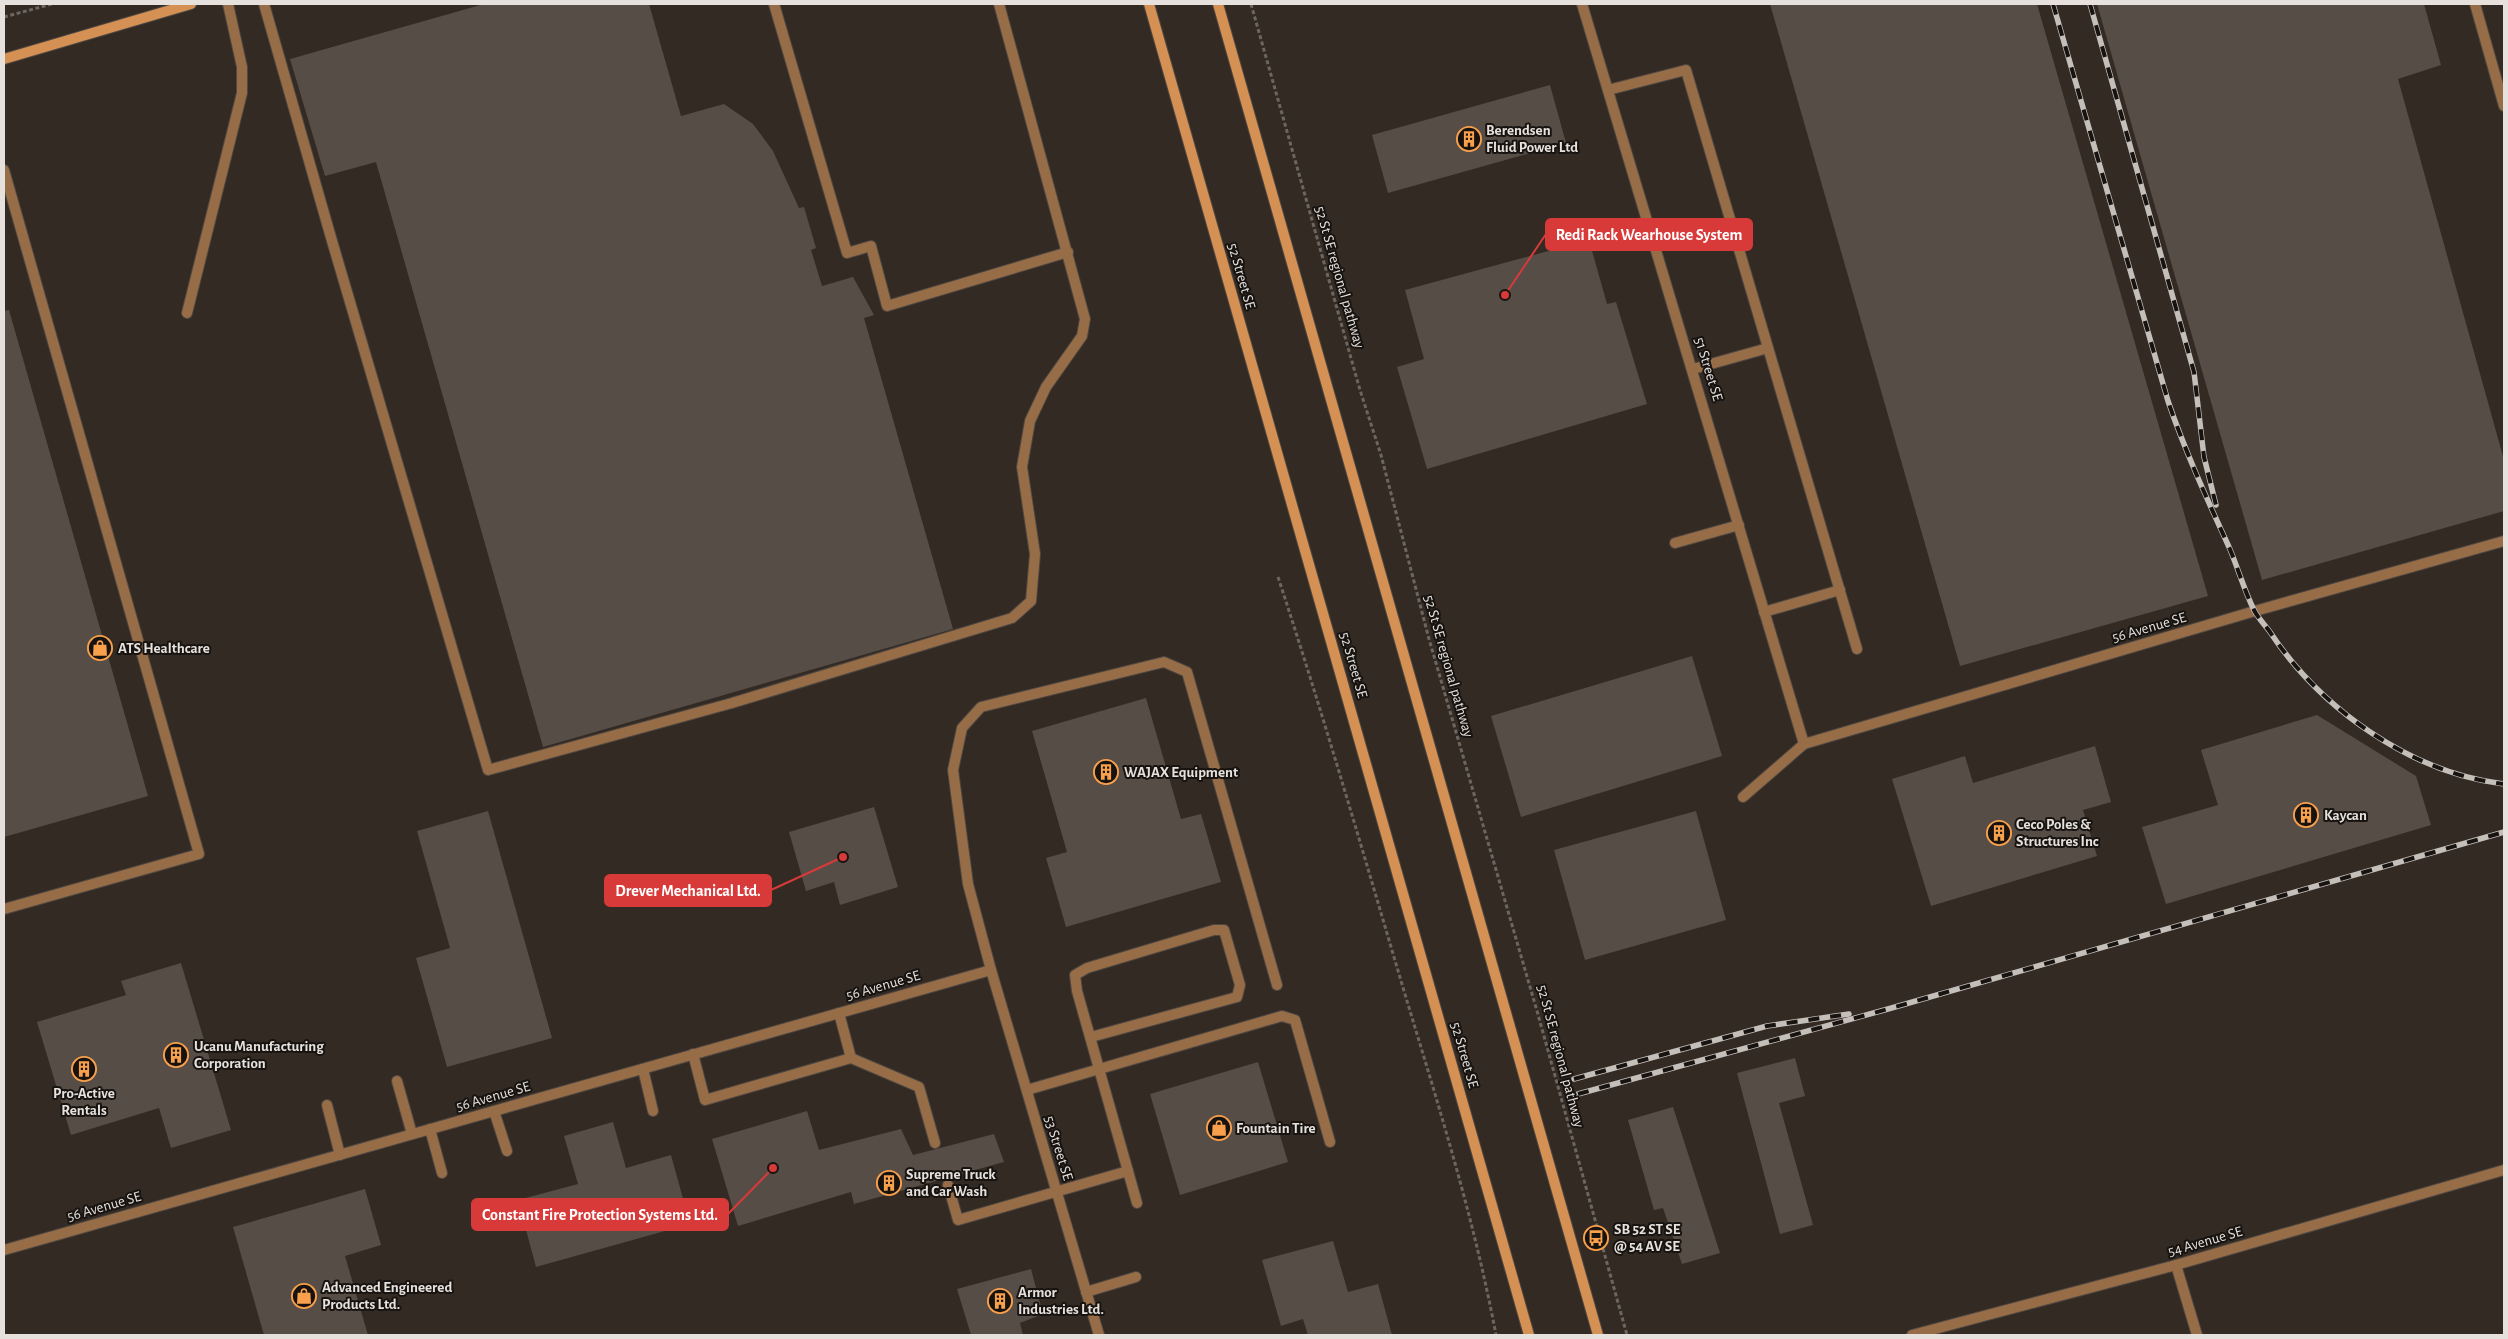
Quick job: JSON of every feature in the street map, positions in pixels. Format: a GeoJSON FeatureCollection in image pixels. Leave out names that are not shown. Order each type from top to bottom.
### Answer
{"type":"FeatureCollection","features":[{"type":"Feature","properties":{"kind":"main road"},"geometry":{"type":"LineString","coordinates":[[4,58],[191,4]]}},
{"type":"Feature","properties":{"kind":"main road","name":"52 Street SE"},"geometry":{"type":"LineString","coordinates":[[1149,4],[1529,1335]]}},
{"type":"Feature","properties":{"kind":"main road"},"geometry":{"type":"LineString","coordinates":[[1218,4],[1598,1335]]}},
{"type":"Feature","properties":{"kind":"street"},"geometry":{"type":"LineString","coordinates":[[187,313],[242,93],[242,67],[228,4]]}},
{"type":"Feature","properties":{"kind":"street"},"geometry":{"type":"LineString","coordinates":[[264,4],[488,770],[732,703],[1012,618],[1031,601],[1035,554],[1022,467],[1030,421],[1046,386],[1082,336],[1085,319],[999,4]]}},
{"type":"Feature","properties":{"kind":"street"},"geometry":{"type":"LineString","coordinates":[[774,4],[847,253],[871,246],[887,306],[1068,252]]}},
{"type":"Feature","properties":{"kind":"street","name":"51 Street SE"},"geometry":{"type":"LineString","coordinates":[[1582,4],[1804,744]]}},
{"type":"Feature","properties":{"kind":"street"},"geometry":{"type":"LineString","coordinates":[[2475,4],[2504,106]]}},
{"type":"Feature","properties":{"kind":"street"},"geometry":{"type":"LineString","coordinates":[[1608,90],[1686,70],[1857,649]]}},
{"type":"Feature","properties":{"kind":"street"},"geometry":{"type":"LineString","coordinates":[[4,170],[199,854],[4,909]]}},
{"type":"Feature","properties":{"kind":"street"},"geometry":{"type":"LineString","coordinates":[[1693,369],[1768,348]]}},
{"type":"Feature","properties":{"kind":"street"},"geometry":{"type":"LineString","coordinates":[[1675,543],[1739,525]]}},
{"type":"Feature","properties":{"kind":"street","name":"56 Avenue SE"},"geometry":{"type":"LineString","coordinates":[[1804,744],[2255,611],[2504,541]]}},
{"type":"Feature","properties":{"kind":"street"},"geometry":{"type":"LineString","coordinates":[[1764,612],[1840,590]]}},
{"type":"Feature","properties":{"kind":"street","name":"53 Street SE"},"geometry":{"type":"LineString","coordinates":[[1099,1335],[991,970],[968,884],[953,770],[962,728],[981,707],[1164,662],[1187,672],[1277,985]]}},
{"type":"Feature","properties":{"kind":"street"},"geometry":{"type":"LineString","coordinates":[[1743,797],[1804,744]]}},
{"type":"Feature","properties":{"kind":"street"},"geometry":{"type":"LineString","coordinates":[[1090,1038],[1237,996],[1240,985],[1224,930],[1214,930],[1087,968],[1075,975],[1090,1038],[1137,1203]]}},
{"type":"Feature","properties":{"kind":"street","name":"56 Avenue SE"},"geometry":{"type":"LineString","coordinates":[[4,1250],[991,970]]}},
{"type":"Feature","properties":{"kind":"street"},"geometry":{"type":"LineString","coordinates":[[839,1013],[851,1058]]}},
{"type":"Feature","properties":{"kind":"street"},"geometry":{"type":"LineString","coordinates":[[1027,1090],[1282,1016],[1295,1020],[1330,1142]]}},
{"type":"Feature","properties":{"kind":"street"},"geometry":{"type":"LineString","coordinates":[[693,1054],[705,1100],[851,1058],[920,1086],[936,1143]]}},
{"type":"Feature","properties":{"kind":"street"},"geometry":{"type":"LineString","coordinates":[[643,1068],[654,1111]]}},
{"type":"Feature","properties":{"kind":"street"},"geometry":{"type":"LineString","coordinates":[[397,1082],[412,1134]]}},
{"type":"Feature","properties":{"kind":"street"},"geometry":{"type":"LineString","coordinates":[[326,1105],[340,1155]]}},
{"type":"Feature","properties":{"kind":"street"},"geometry":{"type":"LineString","coordinates":[[494,1111],[507,1152]]}},
{"type":"Feature","properties":{"kind":"street"},"geometry":{"type":"LineString","coordinates":[[430,1129],[442,1173]]}},
{"type":"Feature","properties":{"kind":"street","name":"54 Avenue SE"},"geometry":{"type":"LineString","coordinates":[[1912,1335],[2176,1266],[2504,1170]]}},
{"type":"Feature","properties":{"kind":"street"},"geometry":{"type":"LineString","coordinates":[[948,1185],[958,1220],[1128,1171]]}},
{"type":"Feature","properties":{"kind":"street"},"geometry":{"type":"LineString","coordinates":[[2176,1266],[2197,1335]]}},
{"type":"Feature","properties":{"kind":"street"},"geometry":{"type":"LineString","coordinates":[[1086,1292],[1136,1277]]}},
{"type":"Feature","properties":{"kind":"path"},"geometry":{"type":"LineString","coordinates":[[4,18],[52,4]]}},
{"type":"Feature","properties":{"kind":"path","name":"52 St SE regional pathway"},"geometry":{"type":"LineString","coordinates":[[1250,4],[1360,390],[1381,455],[1429,639],[1537,1011],[1627,1335]]}},
{"type":"Feature","properties":{"kind":"path"},"geometry":{"type":"LineString","coordinates":[[1278,577],[1325,721],[1446,1132],[1485,1276],[1496,1335]]}},
{"type":"Feature","properties":{"kind":"building"},"geometry":{"type":"Polygon","coordinates":[[[484,4],[649,4],[681,116],[724,104],[753,124],[773,151],[799,208],[804,207],[816,248],[811,250],[822,286],[853,277],[874,315],[864,318],[953,629],[543,747],[376,162],[325,176],[290,59],[484,4]]]}},
{"type":"Feature","properties":{"kind":"building"},"geometry":{"type":"Polygon","coordinates":[[[1770,4],[2037,4],[2208,596],[1960,666],[1770,4]]]}},
{"type":"Feature","properties":{"kind":"building"},"geometry":{"type":"Polygon","coordinates":[[[2097,4],[2424,4],[2441,65],[2398,79],[2504,460],[2504,511],[2262,580],[2097,4]]]}},
{"type":"Feature","properties":{"kind":"building","name":"Berendsen Fluid Power Ltd"},"geometry":{"type":"Polygon","coordinates":[[[1550,85],[1566,143],[1388,193],[1372,135],[1550,85]]]}},
{"type":"Feature","properties":{"kind":"building"},"geometry":{"type":"Polygon","coordinates":[[[1589,240],[1607,304],[1616,302],[1647,404],[1427,469],[1397,367],[1424,359],[1405,290],[1589,240]]]}},
{"type":"Feature","properties":{"kind":"building"},"geometry":{"type":"Polygon","coordinates":[[[9,310],[148,796],[4,837],[4,311],[9,310]]]}},
{"type":"Feature","properties":{"kind":"building"},"geometry":{"type":"Polygon","coordinates":[[[1692,656],[1722,756],[1521,817],[1491,716],[1692,656]]]}},
{"type":"Feature","properties":{"kind":"building","name":"WAJAX Equipment"},"geometry":{"type":"Polygon","coordinates":[[[1146,698],[1181,819],[1201,814],[1221,882],[1066,927],[1046,858],[1067,852],[1032,731],[1146,698]]]}},
{"type":"Feature","properties":{"kind":"building","name":"Kaycan"},"geometry":{"type":"Polygon","coordinates":[[[2317,715],[2416,776],[2431,825],[2166,904],[2142,827],[2218,805],[2201,750],[2317,715]]]}},
{"type":"Feature","properties":{"kind":"building","name":"Ceco Poles & Structures Inc"},"geometry":{"type":"Polygon","coordinates":[[[2095,746],[2111,802],[2083,810],[2097,856],[1931,906],[1892,779],[1965,756],[1973,783],[2095,746]]]}},
{"type":"Feature","properties":{"kind":"building"},"geometry":{"type":"Polygon","coordinates":[[[874,807],[898,887],[840,905],[834,882],[806,891],[789,832],[874,807]]]}},
{"type":"Feature","properties":{"kind":"building"},"geometry":{"type":"Polygon","coordinates":[[[488,811],[552,1038],[447,1067],[416,958],[450,948],[417,831],[488,811]]]}},
{"type":"Feature","properties":{"kind":"building"},"geometry":{"type":"Polygon","coordinates":[[[1696,811],[1726,920],[1585,960],[1554,850],[1696,811]]]}},
{"type":"Feature","properties":{"kind":"building"},"geometry":{"type":"Polygon","coordinates":[[[181,963],[231,1130],[171,1148],[159,1108],[71,1135],[37,1022],[126,995],[121,981],[181,963]]]}},
{"type":"Feature","properties":{"kind":"building"},"geometry":{"type":"Polygon","coordinates":[[[1795,1058],[1805,1096],[1779,1103],[1813,1225],[1780,1234],[1737,1073],[1795,1058]]]}},
{"type":"Feature","properties":{"kind":"building","name":"Fountain Tire"},"geometry":{"type":"Polygon","coordinates":[[[1258,1062],[1288,1162],[1180,1195],[1150,1094],[1258,1062]]]}},
{"type":"Feature","properties":{"kind":"building"},"geometry":{"type":"Polygon","coordinates":[[[1673,1107],[1720,1253],[1682,1264],[1663,1208],[1654,1210],[1628,1120],[1673,1107]]]}},
{"type":"Feature","properties":{"kind":"building"},"geometry":{"type":"Polygon","coordinates":[[[807,1111],[819,1150],[901,1129],[913,1155],[994,1134],[1004,1162],[854,1204],[851,1192],[738,1226],[712,1139],[807,1111]]]}},
{"type":"Feature","properties":{"kind":"building"},"geometry":{"type":"Polygon","coordinates":[[[613,1122],[626,1168],[671,1155],[690,1224],[536,1267],[518,1200],[578,1184],[564,1136],[613,1122]]]}},
{"type":"Feature","properties":{"kind":"building","name":"Advanced Engineered Products Ltd."},"geometry":{"type":"Polygon","coordinates":[[[365,1189],[381,1245],[345,1256],[368,1335],[264,1335],[233,1227],[365,1189]]]}},
{"type":"Feature","properties":{"kind":"building"},"geometry":{"type":"Polygon","coordinates":[[[1333,1241],[1348,1292],[1378,1284],[1392,1335],[1308,1335],[1303,1319],[1281,1326],[1262,1260],[1333,1241]]]}},
{"type":"Feature","properties":{"kind":"building","name":"Armor Industries Ltd."},"geometry":{"type":"Polygon","coordinates":[[[1031,1269],[1043,1314],[1020,1323],[1023,1335],[971,1335],[957,1289],[1031,1269]]]}},
{"type":"Feature","properties":{"kind":"railway"},"geometry":{"type":"LineString","coordinates":[[2053,4],[2168,401],[2189,457],[2256,613],[2291,660],[2315,687],[2371,733],[2435,766],[2469,777],[2504,784]]}},
{"type":"Feature","properties":{"kind":"railway"},"geometry":{"type":"LineString","coordinates":[[2090,4],[2194,372],[2204,457],[2216,505]]}},
{"type":"Feature","properties":{"kind":"railway"},"geometry":{"type":"LineString","coordinates":[[1578,1094],[1888,1009],[2504,832]]}},
{"type":"Feature","properties":{"kind":"railway"},"geometry":{"type":"LineString","coordinates":[[1574,1079],[1767,1026],[1849,1014]]}},
{"type":"Feature","properties":{"kind":"place","name":"Berendsen Fluid Power Ltd"},"geometry":{"type":"Point","coordinates":[1469,139]}},
{"type":"Feature","properties":{"kind":"place","name":"Redi Rack Wearhouse System"},"geometry":{"type":"Point","coordinates":[1505,295]}},
{"type":"Feature","properties":{"kind":"place","name":"ATS Healthcare"},"geometry":{"type":"Point","coordinates":[100,648]}},
{"type":"Feature","properties":{"kind":"place","name":"WAJAX Equipment"},"geometry":{"type":"Point","coordinates":[1106,772]}},
{"type":"Feature","properties":{"kind":"place","name":"Kaycan"},"geometry":{"type":"Point","coordinates":[2306,815]}},
{"type":"Feature","properties":{"kind":"place","name":"Ceco Poles & Structures Inc"},"geometry":{"type":"Point","coordinates":[1999,833]}},
{"type":"Feature","properties":{"kind":"place","name":"Drever Mechanical Ltd."},"geometry":{"type":"Point","coordinates":[843,857]}},
{"type":"Feature","properties":{"kind":"place","name":"Ucanu Manufacturing Corporation"},"geometry":{"type":"Point","coordinates":[176,1055]}},
{"type":"Feature","properties":{"kind":"place","name":"Pro-Active Rentals"},"geometry":{"type":"Point","coordinates":[84,1069]}},
{"type":"Feature","properties":{"kind":"place","name":"Fountain Tire"},"geometry":{"type":"Point","coordinates":[1219,1128]}},
{"type":"Feature","properties":{"kind":"place","name":"Constant Fire Protection Systems Ltd."},"geometry":{"type":"Point","coordinates":[773,1168]}},
{"type":"Feature","properties":{"kind":"place","name":"Supreme Truck and Car Wash"},"geometry":{"type":"Point","coordinates":[889,1183]}},
{"type":"Feature","properties":{"kind":"place","name":"SB 52 ST SE @ 54 AV SE"},"geometry":{"type":"Point","coordinates":[1596,1238]}},
{"type":"Feature","properties":{"kind":"place","name":"Advanced Engineered Products Ltd."},"geometry":{"type":"Point","coordinates":[304,1296]}},
{"type":"Feature","properties":{"kind":"place","name":"Armor Industries Ltd."},"geometry":{"type":"Point","coordinates":[1000,1301]}}]}
